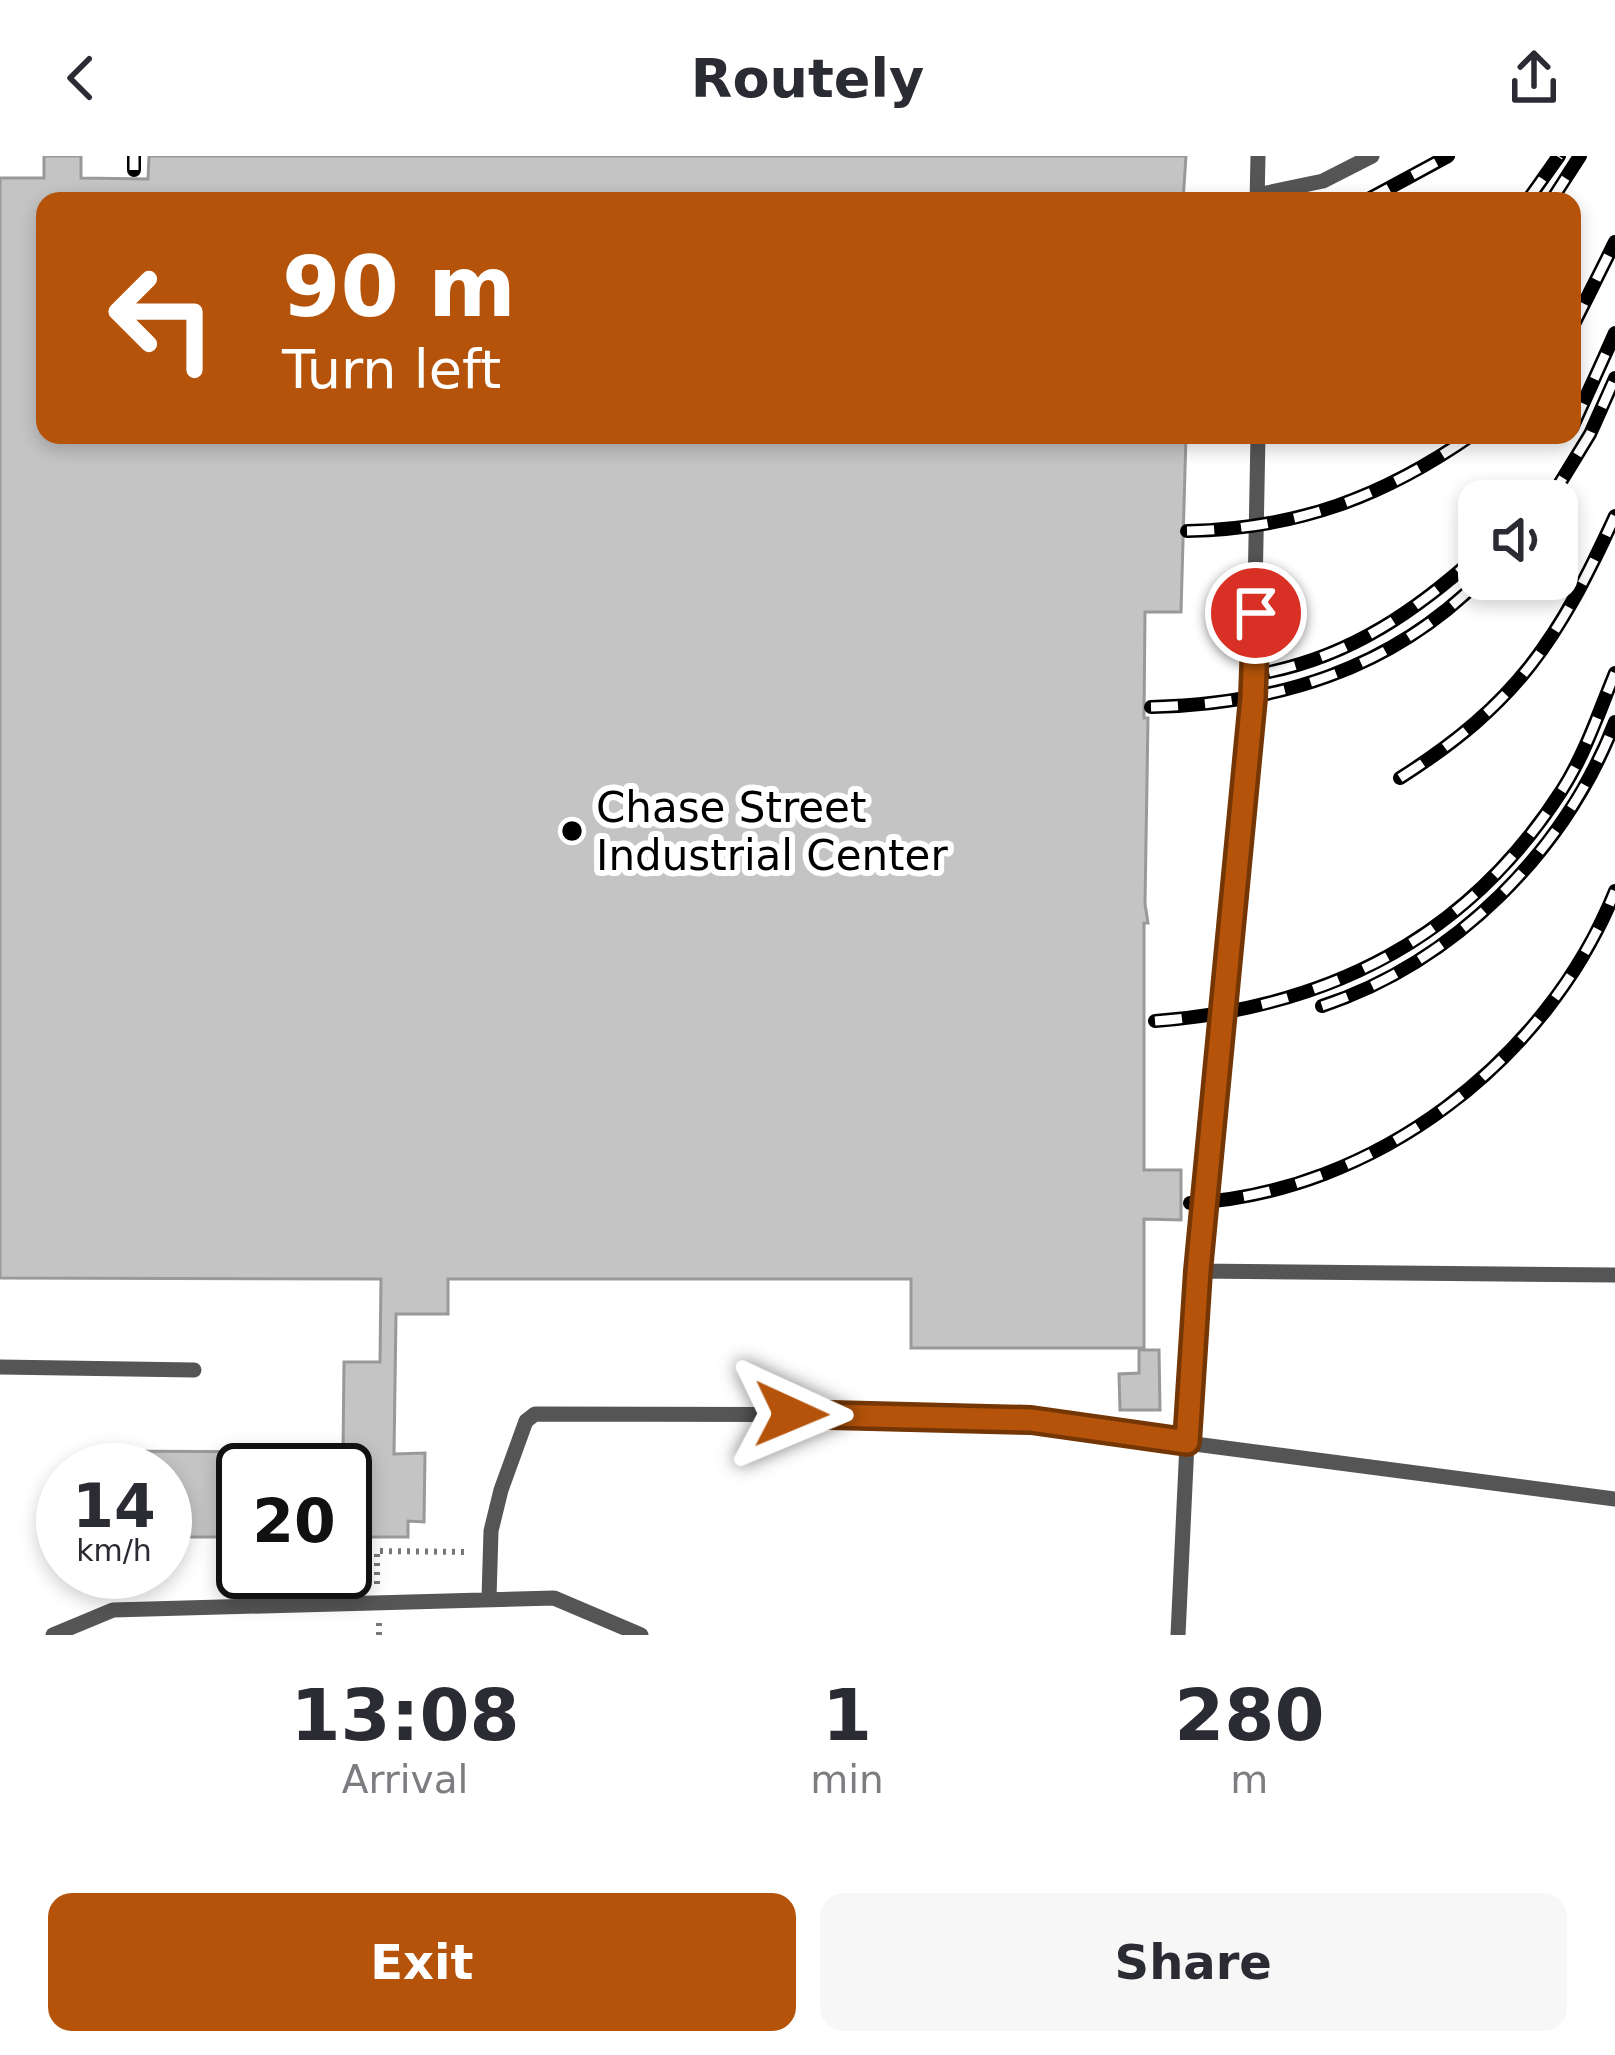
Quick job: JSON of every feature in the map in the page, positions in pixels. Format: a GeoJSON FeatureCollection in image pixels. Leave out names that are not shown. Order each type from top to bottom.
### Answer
{"type":"FeatureCollection","features":[{"type":"Feature","properties":{"kind":"lane"},"geometry":{"type":"LineString","coordinates":[[1257,192],[1258,156]]}},
{"type":"Feature","properties":{"kind":"lane"},"geometry":{"type":"LineString","coordinates":[[1280,192],[1323,181],[1372,156]]}},
{"type":"Feature","properties":{"kind":"lane"},"geometry":{"type":"LineString","coordinates":[[1178,1635],[1198,1271],[1253,698],[1258,444]]}},
{"type":"Feature","properties":{"kind":"lane"},"geometry":{"type":"LineString","coordinates":[[1198,1271],[1615,1274]]}},
{"type":"Feature","properties":{"kind":"lane"},"geometry":{"type":"LineString","coordinates":[[0,1367],[194,1370]]}},
{"type":"Feature","properties":{"kind":"lane"},"geometry":{"type":"LineString","coordinates":[[489,1598],[490,1552],[501,1490],[526,1421],[536,1414],[930,1415],[1031,1420],[1615,1499]]}},
{"type":"Feature","properties":{"kind":"lane"},"geometry":{"type":"LineString","coordinates":[[53,1635],[113,1610],[554,1598],[641,1635]]}},
{"type":"Feature","properties":{"kind":"path"},"geometry":{"type":"LineString","coordinates":[[378,1600],[377,1551],[490,1552]]}},
{"type":"Feature","properties":{"kind":"path"},"geometry":{"type":"LineString","coordinates":[[379,1635],[380,1623]]}},
{"type":"Feature","properties":{"kind":"building","name":"Chase Street Industrial Center"},"geometry":{"type":"Polygon","coordinates":[[[44,156],[81,156],[81,178],[148,179],[149,156],[1186,156],[1184,192],[36,192],[36,444],[1186,444],[1181,612],[1145,612],[1144,1170],[1181,1170],[1181,1220],[1144,1219],[1144,1348],[911,1348],[911,1279],[448,1279],[448,1314],[396,1314],[394,1454],[425,1453],[424,1522],[408,1521],[408,1537],[372,1537],[372,1443],[343,1443],[344,1362],[380,1362],[381,1279],[0,1278],[0,178],[44,178],[44,156]]]}},
{"type":"Feature","properties":{"kind":"building"},"geometry":{"type":"Polygon","coordinates":[[[1139,1350],[1159,1350],[1160,1410],[1120,1410],[1119,1374],[1139,1373],[1139,1350]]]}},
{"type":"Feature","properties":{"kind":"building","name":"Chase Street Industrial Center"},"geometry":{"type":"Polygon","coordinates":[[[192,1451],[216,1451],[216,1537],[192,1537],[192,1451]]]}},
{"type":"Feature","properties":{"kind":"railway"},"geometry":{"type":"LineString","coordinates":[[134,156],[134,170]]}},
{"type":"Feature","properties":{"kind":"railway"},"geometry":{"type":"LineString","coordinates":[[1382,192],[1448,156]]}},
{"type":"Feature","properties":{"kind":"railway"},"geometry":{"type":"LineString","coordinates":[[1533,192],[1559,156]]}},
{"type":"Feature","properties":{"kind":"railway"},"geometry":{"type":"LineString","coordinates":[[1557,192],[1580,156]]}},
{"type":"Feature","properties":{"kind":"railway"},"geometry":{"type":"LineString","coordinates":[[1581,310],[1615,242]]}},
{"type":"Feature","properties":{"kind":"railway"},"geometry":{"type":"LineString","coordinates":[[1581,408],[1615,333]]}},
{"type":"Feature","properties":{"kind":"railway"},"geometry":{"type":"LineString","coordinates":[[1562,480],[1590,434],[1615,378]]}},
{"type":"Feature","properties":{"kind":"railway"},"geometry":{"type":"LineString","coordinates":[[1187,531],[1265,524],[1337,506],[1405,476],[1458,444]]}},
{"type":"Feature","properties":{"kind":"railway"},"geometry":{"type":"LineString","coordinates":[[1400,778],[1475,723],[1530,665],[1574,599],[1615,516]]}},
{"type":"Feature","properties":{"kind":"railway"},"geometry":{"type":"LineString","coordinates":[[1269,672],[1356,642],[1458,572]]}},
{"type":"Feature","properties":{"kind":"railway"},"geometry":{"type":"LineString","coordinates":[[1151,707],[1243,699],[1329,676],[1409,637],[1458,600]]}},
{"type":"Feature","properties":{"kind":"railway"},"geometry":{"type":"LineString","coordinates":[[1155,1021],[1278,1000],[1334,981],[1437,925],[1483,887],[1562,790],[1615,673]]}},
{"type":"Feature","properties":{"kind":"railway"},"geometry":{"type":"LineString","coordinates":[[1322,1006],[1417,961],[1500,896],[1567,815],[1615,722]]}},
{"type":"Feature","properties":{"kind":"railway"},"geometry":{"type":"LineString","coordinates":[[1190,1203],[1258,1194],[1324,1174],[1387,1145],[1446,1107],[1499,1062],[1546,1010],[1585,953],[1615,891]]}},
{"type":"Feature","properties":{"kind":"place","name":"Chase Street Industrial Center"},"geometry":{"type":"Point","coordinates":[572,831]}},
{"type":"Feature","properties":{"kind":"route"},"geometry":{"type":"LineString","coordinates":[[791,1414],[1031,1420],[1187,1442],[1198,1271],[1253,698],[1256,613]]}}]}
